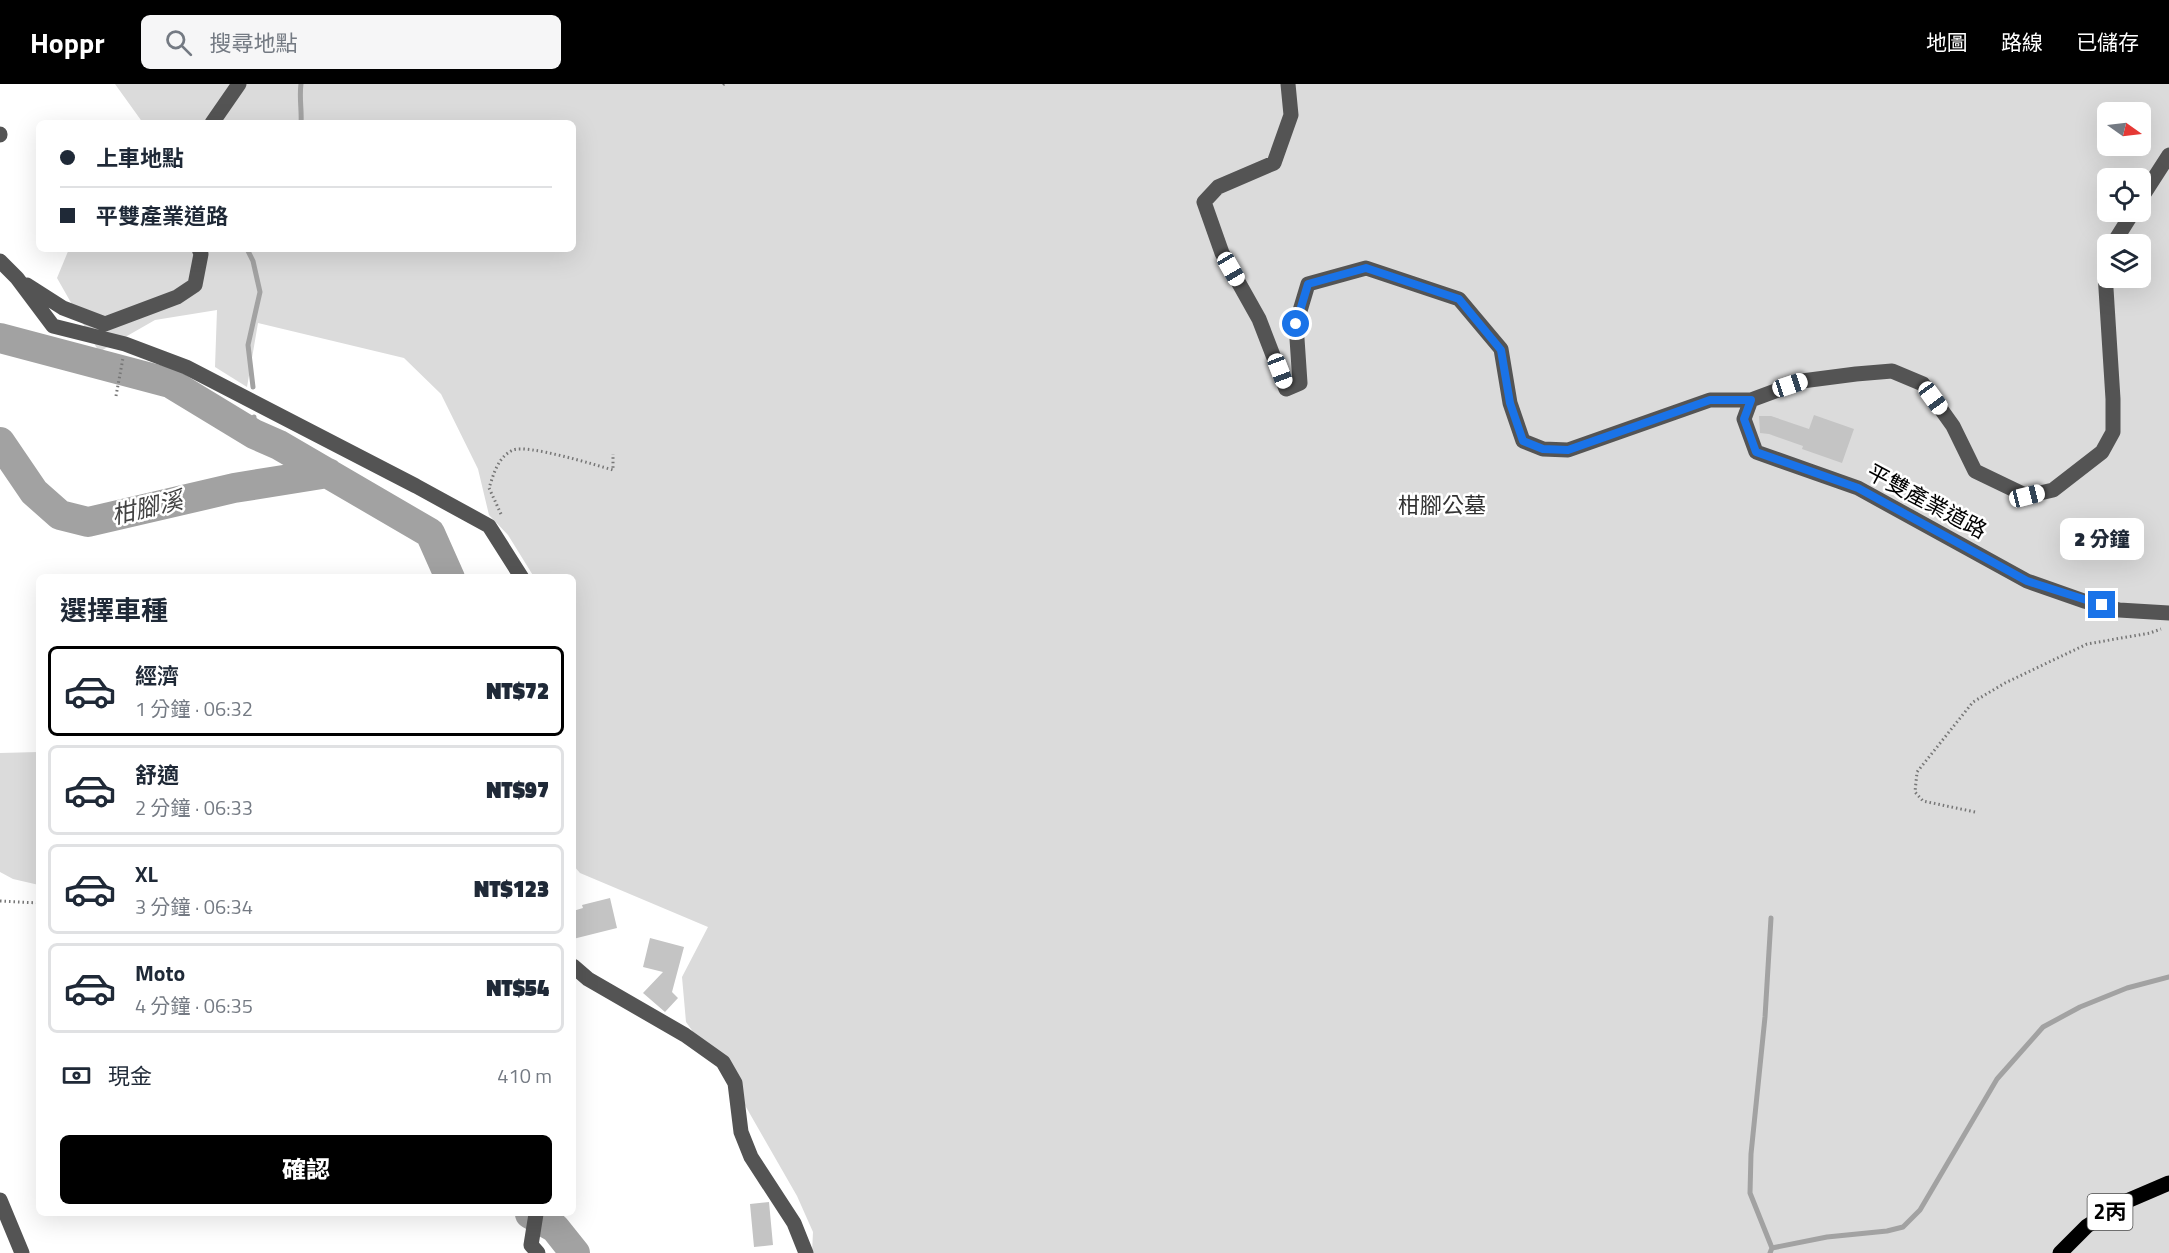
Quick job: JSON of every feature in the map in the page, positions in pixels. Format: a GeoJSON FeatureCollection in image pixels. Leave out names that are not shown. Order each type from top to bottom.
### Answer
{"type":"FeatureCollection","features":[{"type":"Feature","properties":{"kind":"main road","name":"2丙"},"geometry":{"type":"LineString","coordinates":[[2060,1253],[2087,1227],[2127,1201],[2169,1183]]}},
{"type":"Feature","properties":{"kind":"street"},"geometry":{"type":"LineString","coordinates":[[214,120],[240,84]]}},
{"type":"Feature","properties":{"kind":"street"},"geometry":{"type":"LineString","coordinates":[[1287,84],[1291,115],[1274,163],[1218,188],[1204,202],[1222,253],[1259,319],[1286,389],[1300,383],[1296,324],[1308,284],[1366,268],[1459,299],[1501,350],[1510,403],[1523,441],[1543,449],[1568,450],[1710,400],[1751,400],[1802,381],[1892,371],[1923,384],[1953,426],[1975,471],[2027,496],[2054,490],[2102,452],[2113,432],[2106,288]]}},
{"type":"Feature","properties":{"kind":"street"},"geometry":{"type":"LineString","coordinates":[[2151,183],[2169,154]]}},
{"type":"Feature","properties":{"kind":"street"},"geometry":{"type":"LineString","coordinates":[[17,278],[63,309],[105,324],[177,297],[195,285],[200,252]]}},
{"type":"Feature","properties":{"kind":"street"},"geometry":{"type":"LineString","coordinates":[[0,261],[17,278],[53,326],[125,344],[186,367],[416,486],[489,526],[520,574]]}},
{"type":"Feature","properties":{"kind":"street","name":"平雙產業道路"},"geometry":{"type":"LineString","coordinates":[[1751,400],[1744,419],[1756,452],[1858,488],[2027,581],[2084,601],[2119,610],[2169,613]]}},
{"type":"Feature","properties":{"kind":"street"},"geometry":{"type":"LineString","coordinates":[[576,969],[588,979],[685,1035],[723,1062],[735,1083],[741,1132],[750,1156],[794,1223],[806,1253]]}},
{"type":"Feature","properties":{"kind":"street"},"geometry":{"type":"LineString","coordinates":[[0,1200],[22,1253]]}},
{"type":"Feature","properties":{"kind":"street"},"geometry":{"type":"LineString","coordinates":[[534,1249],[536,1216]]}},
{"type":"Feature","properties":{"kind":"path"},"geometry":{"type":"LineString","coordinates":[[116,396],[125,344]]}},
{"type":"Feature","properties":{"kind":"path"},"geometry":{"type":"LineString","coordinates":[[502,546],[501,514],[489,488],[498,462],[512,450],[519,448],[558,455],[613,470],[613,454]]}},
{"type":"Feature","properties":{"kind":"path"},"geometry":{"type":"LineString","coordinates":[[1974,812],[1923,801],[1915,792],[1917,772],[1973,702],[2005,683],[2087,644],[2150,633],[2169,626]]}},
{"type":"Feature","properties":{"kind":"path"},"geometry":{"type":"LineString","coordinates":[[0,901],[36,903]]}},
{"type":"Feature","properties":{"kind":"green space","name":"柑腳公墓"},"geometry":{"type":"Polygon","coordinates":[[[115,84],[2169,84],[2169,1253],[812,1253],[813,1232],[797,1196],[742,1100],[686,1022],[682,977],[708,927],[580,873],[576,868],[576,574],[532,574],[508,535],[489,515],[478,469],[441,394],[404,358],[258,323],[247,387],[215,367],[217,310],[155,320],[99,352],[57,278],[68,252],[576,252],[576,120],[141,120],[115,84]]]}},
{"type":"Feature","properties":{"kind":"green space"},"geometry":{"type":"Polygon","coordinates":[[[36,752],[36,884],[13,879],[0,872],[0,753],[36,752]]]}},
{"type":"Feature","properties":{"kind":"building"},"geometry":{"type":"Polygon","coordinates":[[[1814,415],[1854,429],[1842,463],[1802,449],[1803,446],[1760,433],[1759,416],[1771,416],[1809,429],[1814,415]]]}},
{"type":"Feature","properties":{"kind":"building"},"geometry":{"type":"Polygon","coordinates":[[[610,898],[617,928],[576,938],[576,910],[583,908],[582,905],[610,898]]]}},
{"type":"Feature","properties":{"kind":"building"},"geometry":{"type":"Polygon","coordinates":[[[650,938],[684,947],[672,992],[678,998],[665,1012],[643,993],[663,972],[643,967],[650,938]]]}},
{"type":"Feature","properties":{"kind":"building"},"geometry":{"type":"Polygon","coordinates":[[[769,1202],[773,1245],[754,1247],[750,1204],[769,1202]]]}},
{"type":"Feature","properties":{"kind":"waterway"},"geometry":{"type":"LineString","coordinates":[[301,84],[301,120]]}},
{"type":"Feature","properties":{"kind":"waterway"},"geometry":{"type":"LineString","coordinates":[[248,252],[253,261],[260,292],[248,345],[253,387]]}},
{"type":"Feature","properties":{"kind":"waterway","name":"柑腳溪"},"geometry":{"type":"LineString","coordinates":[[0,338],[170,383],[254,434],[279,445],[430,533],[448,574]]}},
{"type":"Feature","properties":{"kind":"waterway"},"geometry":{"type":"LineString","coordinates":[[254,417],[254,434]]}},
{"type":"Feature","properties":{"kind":"waterway","name":"柑腳溪"},"geometry":{"type":"LineString","coordinates":[[0,442],[34,492],[60,515],[88,522],[234,488],[328,473]]}},
{"type":"Feature","properties":{"kind":"waterway"},"geometry":{"type":"LineString","coordinates":[[1771,918],[1765,1017],[1751,1154],[1750,1193],[1772,1248]]}},
{"type":"Feature","properties":{"kind":"waterway"},"geometry":{"type":"LineString","coordinates":[[1770,1253],[1772,1248],[1827,1237],[1887,1231],[1903,1227],[1920,1210],[1997,1079],[2043,1027],[2080,1007],[2127,988],[2169,977]]}},
{"type":"Feature","properties":{"kind":"waterway","name":"柑腳溪"},"geometry":{"type":"LineString","coordinates":[[534,1216],[555,1228],[575,1253]]}},
{"type":"Feature","properties":{"kind":"route"},"geometry":{"type":"LineString","coordinates":[[1296,324],[1308,284],[1366,268],[1459,299],[1501,350],[1510,403],[1523,441],[1543,449],[1568,450],[1710,400],[1751,400],[1744,419],[1756,452],[1858,488],[2027,581],[2102,605]]}}]}
